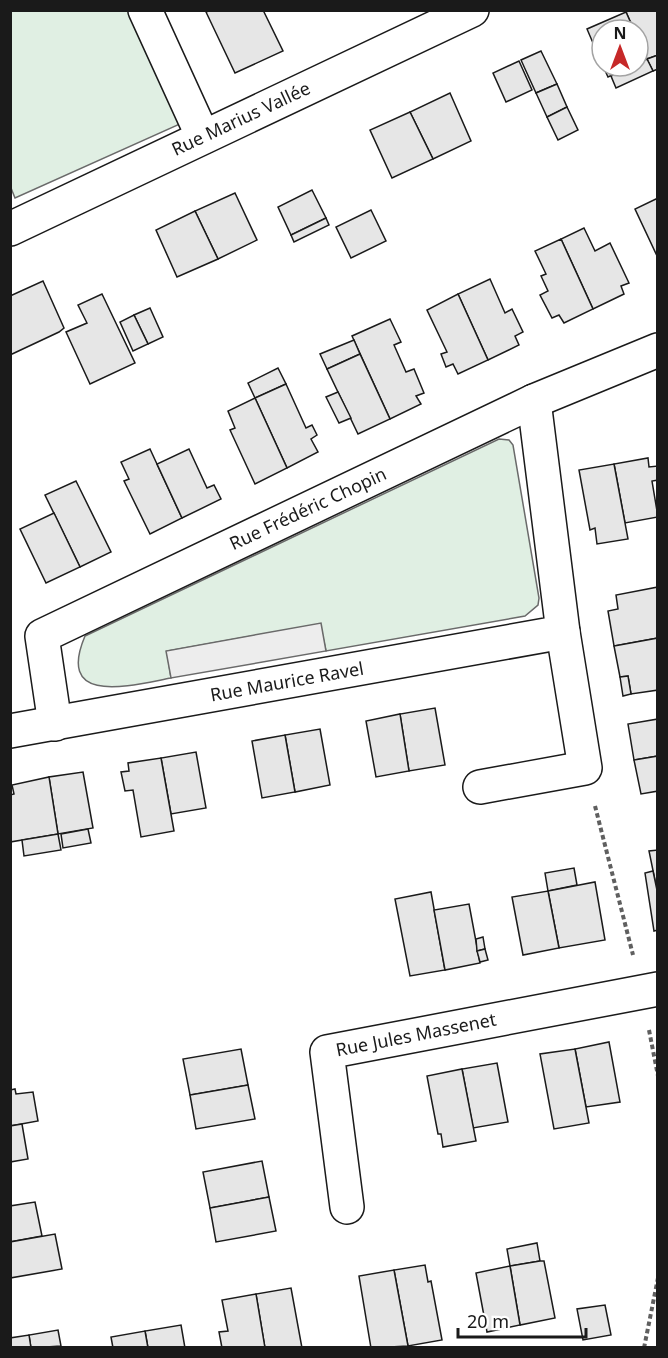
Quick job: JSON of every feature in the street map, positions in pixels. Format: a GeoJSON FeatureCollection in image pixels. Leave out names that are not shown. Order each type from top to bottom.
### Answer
{"type":"FeatureCollection","features":[{"type":"Feature","properties":{"kind":"street"},"geometry":{"type":"LineString","coordinates":[[145,10],[203,137]]}},
{"type":"Feature","properties":{"kind":"street","name":"Rue Marius Vallée"},"geometry":{"type":"LineString","coordinates":[[10,229],[472,10]]}},
{"type":"Feature","properties":{"kind":"street","name":"Rue Frédéric Chopin"},"geometry":{"type":"LineString","coordinates":[[56,723],[42,636],[534,401],[657,350]]}},
{"type":"Feature","properties":{"kind":"street"},"geometry":{"type":"LineString","coordinates":[[480,787],[585,768],[563,632],[534,401]]}},
{"type":"Feature","properties":{"kind":"street","name":"Rue Maurice Ravel"},"geometry":{"type":"LineString","coordinates":[[10,731],[563,632]]}},
{"type":"Feature","properties":{"kind":"street","name":"Rue Jules Massenet"},"geometry":{"type":"LineString","coordinates":[[347,1207],[327,1052],[650,990]]}},
{"type":"Feature","properties":{"kind":"path"},"geometry":{"type":"LineString","coordinates":[[585,768],[650,990],[657,1076]]}},
{"type":"Feature","properties":{"kind":"path"},"geometry":{"type":"LineString","coordinates":[[644,1347],[657,1278]]}},
{"type":"Feature","properties":{"kind":"green space"},"geometry":{"type":"Polygon","coordinates":[[[11,11],[128,11],[180,124],[15,198],[11,188],[11,11]]]}},
{"type":"Feature","properties":{"kind":"green space"},"geometry":{"type":"Polygon","coordinates":[[[499,439],[509,440],[513,445],[539,598],[538,605],[525,616],[326,651],[320,624],[167,651],[171,678],[119,687],[102,686],[89,682],[80,674],[79,658],[85,636],[499,439]]]}},
{"type":"Feature","properties":{"kind":"shaded area"},"geometry":{"type":"Polygon","coordinates":[[[321,623],[326,651],[171,678],[166,651],[321,623]]]}},
{"type":"Feature","properties":{"kind":"building"},"geometry":{"type":"Polygon","coordinates":[[[211,10],[263,10],[283,51],[235,73],[206,12],[211,10]]]}},
{"type":"Feature","properties":{"kind":"building"},"geometry":{"type":"Polygon","coordinates":[[[658,10],[658,55],[650,58],[650,18],[629,18],[626,12],[658,10]]]}},
{"type":"Feature","properties":{"kind":"building"},"geometry":{"type":"Polygon","coordinates":[[[626,12],[629,18],[612,18],[626,12]]]}},
{"type":"Feature","properties":{"kind":"building"},"geometry":{"type":"Polygon","coordinates":[[[541,51],[557,84],[536,93],[521,60],[541,51]]]}},
{"type":"Feature","properties":{"kind":"building"},"geometry":{"type":"Polygon","coordinates":[[[658,55],[658,69],[653,71],[650,58],[658,55]]]}},
{"type":"Feature","properties":{"kind":"building"},"geometry":{"type":"Polygon","coordinates":[[[519,61],[532,90],[506,102],[493,73],[519,61]]]}},
{"type":"Feature","properties":{"kind":"building"},"geometry":{"type":"Polygon","coordinates":[[[612,78],[638,78],[616,88],[612,78]]]}},
{"type":"Feature","properties":{"kind":"building"},"geometry":{"type":"Polygon","coordinates":[[[557,84],[567,107],[547,117],[536,93],[557,84]]]}},
{"type":"Feature","properties":{"kind":"building"},"geometry":{"type":"Polygon","coordinates":[[[450,93],[471,141],[433,159],[410,112],[450,93]]]}},
{"type":"Feature","properties":{"kind":"building"},"geometry":{"type":"Polygon","coordinates":[[[567,107],[578,130],[558,140],[547,117],[567,107]]]}},
{"type":"Feature","properties":{"kind":"building"},"geometry":{"type":"Polygon","coordinates":[[[410,112],[433,159],[392,178],[370,130],[410,112]]]}},
{"type":"Feature","properties":{"kind":"building"},"geometry":{"type":"Polygon","coordinates":[[[312,190],[326,218],[291,235],[278,207],[312,190]]]}},
{"type":"Feature","properties":{"kind":"building"},"geometry":{"type":"Polygon","coordinates":[[[235,193],[257,240],[218,259],[195,211],[235,193]]]}},
{"type":"Feature","properties":{"kind":"building"},"geometry":{"type":"Polygon","coordinates":[[[658,198],[658,258],[635,209],[658,198]]]}},
{"type":"Feature","properties":{"kind":"building"},"geometry":{"type":"Polygon","coordinates":[[[371,210],[386,241],[351,258],[336,227],[371,210]]]}},
{"type":"Feature","properties":{"kind":"building"},"geometry":{"type":"Polygon","coordinates":[[[195,211],[218,259],[177,277],[156,230],[195,211]]]}},
{"type":"Feature","properties":{"kind":"building"},"geometry":{"type":"Polygon","coordinates":[[[326,218],[329,225],[294,242],[291,235],[326,218]]]}},
{"type":"Feature","properties":{"kind":"building"},"geometry":{"type":"Polygon","coordinates":[[[584,228],[595,251],[610,243],[629,283],[621,286],[624,294],[593,309],[561,239],[584,228]]]}},
{"type":"Feature","properties":{"kind":"building"},"geometry":{"type":"Polygon","coordinates":[[[561,239],[593,309],[564,323],[559,315],[552,318],[540,295],[548,291],[541,276],[546,274],[535,251],[561,239]]]}},
{"type":"Feature","properties":{"kind":"building"},"geometry":{"type":"Polygon","coordinates":[[[490,279],[505,313],[512,309],[523,332],[515,336],[519,345],[488,360],[458,294],[490,279]]]}},
{"type":"Feature","properties":{"kind":"building"},"geometry":{"type":"Polygon","coordinates":[[[43,281],[64,328],[10,355],[10,296],[43,281]]]}},
{"type":"Feature","properties":{"kind":"building"},"geometry":{"type":"Polygon","coordinates":[[[102,294],[135,363],[90,384],[66,332],[87,323],[78,305],[102,294]]]}},
{"type":"Feature","properties":{"kind":"building"},"geometry":{"type":"Polygon","coordinates":[[[458,294],[488,360],[458,374],[453,364],[446,367],[441,354],[447,352],[427,310],[458,294]]]}},
{"type":"Feature","properties":{"kind":"building"},"geometry":{"type":"Polygon","coordinates":[[[150,308],[163,337],[148,344],[134,315],[150,308]]]}},
{"type":"Feature","properties":{"kind":"building"},"geometry":{"type":"Polygon","coordinates":[[[134,315],[148,344],[133,351],[120,322],[134,315]]]}},
{"type":"Feature","properties":{"kind":"building"},"geometry":{"type":"Polygon","coordinates":[[[390,319],[401,342],[394,345],[406,372],[414,369],[424,393],[416,396],[421,404],[390,419],[352,336],[390,319]]]}},
{"type":"Feature","properties":{"kind":"building"},"geometry":{"type":"Polygon","coordinates":[[[354,340],[360,354],[327,369],[320,354],[354,340]]]}},
{"type":"Feature","properties":{"kind":"building"},"geometry":{"type":"Polygon","coordinates":[[[360,354],[390,419],[358,434],[327,369],[360,354]]]}},
{"type":"Feature","properties":{"kind":"building"},"geometry":{"type":"Polygon","coordinates":[[[278,368],[286,384],[255,398],[248,383],[278,368]]]}},
{"type":"Feature","properties":{"kind":"building"},"geometry":{"type":"Polygon","coordinates":[[[286,384],[306,428],[312,425],[317,435],[311,439],[318,452],[287,468],[255,398],[286,384]]]}},
{"type":"Feature","properties":{"kind":"building"},"geometry":{"type":"Polygon","coordinates":[[[338,392],[351,418],[339,423],[326,397],[338,392]]]}},
{"type":"Feature","properties":{"kind":"building"},"geometry":{"type":"Polygon","coordinates":[[[255,398],[287,468],[255,484],[230,430],[235,428],[228,411],[255,398]]]}},
{"type":"Feature","properties":{"kind":"building"},"geometry":{"type":"Polygon","coordinates":[[[150,449],[182,518],[150,534],[124,481],[129,479],[121,462],[150,449]]]}},
{"type":"Feature","properties":{"kind":"building"},"geometry":{"type":"Polygon","coordinates":[[[189,449],[207,488],[214,485],[221,499],[182,518],[157,464],[189,449]]]}},
{"type":"Feature","properties":{"kind":"building"},"geometry":{"type":"Polygon","coordinates":[[[648,458],[649,467],[658,466],[658,480],[652,481],[658,517],[625,523],[614,464],[648,458]]]}},
{"type":"Feature","properties":{"kind":"building"},"geometry":{"type":"Polygon","coordinates":[[[614,464],[628,539],[597,544],[595,528],[590,530],[579,470],[614,464]]]}},
{"type":"Feature","properties":{"kind":"building"},"geometry":{"type":"Polygon","coordinates":[[[76,481],[111,552],[80,567],[45,495],[76,481]]]}},
{"type":"Feature","properties":{"kind":"building"},"geometry":{"type":"Polygon","coordinates":[[[54,513],[80,567],[46,583],[20,529],[54,513]]]}},
{"type":"Feature","properties":{"kind":"building"},"geometry":{"type":"Polygon","coordinates":[[[658,587],[658,638],[614,646],[608,611],[618,609],[616,595],[658,587]]]}},
{"type":"Feature","properties":{"kind":"building"},"geometry":{"type":"Polygon","coordinates":[[[658,638],[658,690],[631,694],[628,676],[620,677],[614,646],[658,638]]]}},
{"type":"Feature","properties":{"kind":"building"},"geometry":{"type":"Polygon","coordinates":[[[628,676],[631,694],[623,696],[620,677],[628,676]]]}},
{"type":"Feature","properties":{"kind":"building"},"geometry":{"type":"Polygon","coordinates":[[[435,708],[445,765],[409,771],[400,714],[435,708]]]}},
{"type":"Feature","properties":{"kind":"building"},"geometry":{"type":"Polygon","coordinates":[[[400,714],[409,771],[376,777],[366,721],[400,714]]]}},
{"type":"Feature","properties":{"kind":"building"},"geometry":{"type":"Polygon","coordinates":[[[658,719],[658,756],[634,760],[628,724],[658,719]]]}},
{"type":"Feature","properties":{"kind":"building"},"geometry":{"type":"Polygon","coordinates":[[[320,729],[330,785],[295,792],[285,735],[320,729]]]}},
{"type":"Feature","properties":{"kind":"building"},"geometry":{"type":"Polygon","coordinates":[[[285,735],[295,792],[262,798],[252,741],[285,735]]]}},
{"type":"Feature","properties":{"kind":"building"},"geometry":{"type":"Polygon","coordinates":[[[196,752],[206,808],[171,814],[161,758],[196,752]]]}},
{"type":"Feature","properties":{"kind":"building"},"geometry":{"type":"Polygon","coordinates":[[[658,756],[658,791],[641,794],[634,760],[658,756]]]}},
{"type":"Feature","properties":{"kind":"building"},"geometry":{"type":"Polygon","coordinates":[[[161,758],[174,831],[141,837],[133,790],[125,791],[121,772],[129,771],[128,763],[161,758]]]}},
{"type":"Feature","properties":{"kind":"building"},"geometry":{"type":"Polygon","coordinates":[[[83,772],[93,828],[58,834],[49,777],[83,772]]]}},
{"type":"Feature","properties":{"kind":"building"},"geometry":{"type":"Polygon","coordinates":[[[49,777],[58,834],[10,842],[10,795],[14,794],[12,785],[49,777]]]}},
{"type":"Feature","properties":{"kind":"building"},"geometry":{"type":"Polygon","coordinates":[[[88,829],[91,843],[63,848],[61,834],[88,829]]]}},
{"type":"Feature","properties":{"kind":"building"},"geometry":{"type":"Polygon","coordinates":[[[58,834],[61,850],[24,856],[22,840],[58,834]]]}},
{"type":"Feature","properties":{"kind":"building"},"geometry":{"type":"Polygon","coordinates":[[[658,850],[658,895],[649,851],[658,850]]]}},
{"type":"Feature","properties":{"kind":"building"},"geometry":{"type":"Polygon","coordinates":[[[574,868],[577,885],[548,891],[545,873],[574,868]]]}},
{"type":"Feature","properties":{"kind":"building"},"geometry":{"type":"Polygon","coordinates":[[[653,871],[658,895],[658,930],[654,931],[645,873],[653,871]]]}},
{"type":"Feature","properties":{"kind":"building"},"geometry":{"type":"Polygon","coordinates":[[[595,882],[605,940],[559,948],[548,891],[595,882]]]}},
{"type":"Feature","properties":{"kind":"building"},"geometry":{"type":"Polygon","coordinates":[[[548,891],[559,948],[523,955],[512,897],[548,891]]]}},
{"type":"Feature","properties":{"kind":"building"},"geometry":{"type":"Polygon","coordinates":[[[431,892],[445,970],[410,976],[395,899],[431,892]]]}},
{"type":"Feature","properties":{"kind":"building"},"geometry":{"type":"Polygon","coordinates":[[[469,904],[480,963],[445,970],[434,910],[469,904]]]}},
{"type":"Feature","properties":{"kind":"building"},"geometry":{"type":"Polygon","coordinates":[[[483,937],[485,949],[477,951],[476,939],[483,937]]]}},
{"type":"Feature","properties":{"kind":"building"},"geometry":{"type":"Polygon","coordinates":[[[485,949],[488,960],[480,962],[477,951],[485,949]]]}},
{"type":"Feature","properties":{"kind":"building"},"geometry":{"type":"Polygon","coordinates":[[[609,1042],[620,1102],[586,1107],[575,1049],[609,1042]]]}},
{"type":"Feature","properties":{"kind":"building"},"geometry":{"type":"Polygon","coordinates":[[[241,1049],[248,1085],[190,1095],[183,1059],[241,1049]]]}},
{"type":"Feature","properties":{"kind":"building"},"geometry":{"type":"Polygon","coordinates":[[[575,1049],[589,1123],[554,1129],[540,1054],[575,1049]]]}},
{"type":"Feature","properties":{"kind":"building"},"geometry":{"type":"Polygon","coordinates":[[[497,1063],[508,1122],[473,1128],[462,1069],[497,1063]]]}},
{"type":"Feature","properties":{"kind":"building"},"geometry":{"type":"Polygon","coordinates":[[[462,1069],[476,1141],[443,1147],[441,1134],[438,1134],[427,1076],[462,1069]]]}},
{"type":"Feature","properties":{"kind":"building"},"geometry":{"type":"Polygon","coordinates":[[[248,1085],[255,1119],[196,1129],[190,1095],[248,1085]]]}},
{"type":"Feature","properties":{"kind":"building"},"geometry":{"type":"Polygon","coordinates":[[[15,1089],[16,1094],[33,1092],[38,1121],[10,1126],[10,1090],[15,1089]]]}},
{"type":"Feature","properties":{"kind":"building"},"geometry":{"type":"Polygon","coordinates":[[[22,1124],[28,1159],[10,1162],[10,1126],[22,1124]]]}},
{"type":"Feature","properties":{"kind":"building"},"geometry":{"type":"Polygon","coordinates":[[[262,1161],[269,1197],[210,1208],[203,1172],[262,1161]]]}},
{"type":"Feature","properties":{"kind":"building"},"geometry":{"type":"Polygon","coordinates":[[[269,1197],[276,1231],[216,1242],[210,1208],[269,1197]]]}},
{"type":"Feature","properties":{"kind":"building"},"geometry":{"type":"Polygon","coordinates":[[[35,1202],[42,1236],[10,1242],[10,1206],[35,1202]]]}},
{"type":"Feature","properties":{"kind":"building"},"geometry":{"type":"Polygon","coordinates":[[[55,1234],[62,1269],[10,1278],[10,1242],[55,1234]]]}},
{"type":"Feature","properties":{"kind":"building"},"geometry":{"type":"Polygon","coordinates":[[[537,1243],[540,1261],[510,1266],[507,1249],[537,1243]]]}},
{"type":"Feature","properties":{"kind":"building"},"geometry":{"type":"Polygon","coordinates":[[[544,1261],[555,1318],[520,1325],[510,1266],[544,1261]]]}},
{"type":"Feature","properties":{"kind":"building"},"geometry":{"type":"Polygon","coordinates":[[[425,1265],[428,1282],[431,1281],[442,1340],[408,1346],[394,1270],[425,1265]]]}},
{"type":"Feature","properties":{"kind":"building"},"geometry":{"type":"Polygon","coordinates":[[[510,1266],[520,1325],[487,1332],[476,1273],[510,1266]]]}},
{"type":"Feature","properties":{"kind":"building"},"geometry":{"type":"Polygon","coordinates":[[[394,1270],[408,1346],[371,1348],[359,1276],[394,1270]]]}},
{"type":"Feature","properties":{"kind":"building"},"geometry":{"type":"Polygon","coordinates":[[[291,1288],[302,1348],[265,1348],[256,1294],[291,1288]]]}},
{"type":"Feature","properties":{"kind":"building"},"geometry":{"type":"Polygon","coordinates":[[[256,1294],[265,1348],[222,1348],[219,1332],[228,1331],[222,1300],[256,1294]]]}},
{"type":"Feature","properties":{"kind":"building"},"geometry":{"type":"Polygon","coordinates":[[[605,1305],[611,1335],[583,1340],[577,1309],[605,1305]]]}},
{"type":"Feature","properties":{"kind":"building"},"geometry":{"type":"Polygon","coordinates":[[[181,1325],[185,1348],[148,1348],[145,1331],[181,1325]]]}},
{"type":"Feature","properties":{"kind":"building"},"geometry":{"type":"Polygon","coordinates":[[[58,1330],[61,1346],[31,1348],[29,1335],[58,1330]]]}},
{"type":"Feature","properties":{"kind":"building"},"geometry":{"type":"Polygon","coordinates":[[[145,1331],[148,1348],[113,1348],[111,1337],[145,1331]]]}},
{"type":"Feature","properties":{"kind":"building"},"geometry":{"type":"Polygon","coordinates":[[[29,1335],[31,1348],[10,1348],[10,1338],[29,1335]]]}}]}
